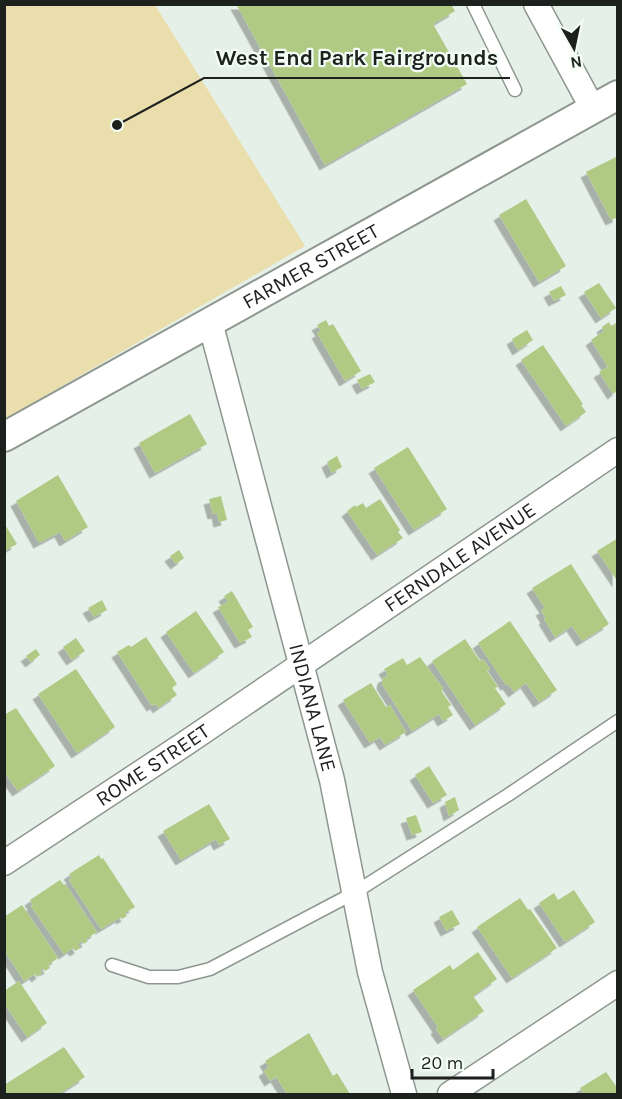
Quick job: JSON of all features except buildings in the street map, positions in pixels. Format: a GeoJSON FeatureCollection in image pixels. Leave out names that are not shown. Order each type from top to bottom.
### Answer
{"type":"FeatureCollection","features":[{"type":"Feature","properties":{"kind":"street"},"geometry":{"type":"LineString","coordinates":[[536,4],[605,102]]}},
{"type":"Feature","properties":{"kind":"street","name":"FARMER STREET"},"geometry":{"type":"LineString","coordinates":[[4,437],[605,102]]}},
{"type":"Feature","properties":{"kind":"street","name":"INDIANA LANE"},"geometry":{"type":"LineString","coordinates":[[210,322],[332,780],[370,972],[404,1095]]}},
{"type":"Feature","properties":{"kind":"street","name":"FERNDALE AVENUE"},"geometry":{"type":"LineString","coordinates":[[301,664],[618,450]]}},
{"type":"Feature","properties":{"kind":"street","name":"ROME STREET"},"geometry":{"type":"LineString","coordinates":[[4,863],[301,664]]}},
{"type":"Feature","properties":{"kind":"street"},"geometry":{"type":"LineString","coordinates":[[450,1095],[618,983]]}},
{"type":"Feature","properties":{"kind":"lane"},"geometry":{"type":"LineString","coordinates":[[473,4],[515,90]]}},
{"type":"Feature","properties":{"kind":"lane"},"geometry":{"type":"LineString","coordinates":[[112,965],[149,977],[178,977],[210,969],[354,893],[508,795],[618,721]]}},
{"type":"Feature","properties":{"kind":"shaded area"},"geometry":{"type":"Polygon","coordinates":[[[5,4],[155,5],[305,246],[5,419],[5,4]]]}},
{"type":"Feature","properties":{"kind":"place","name":"West End Park Fairgrounds"},"geometry":{"type":"Point","coordinates":[117,125]}}]}
